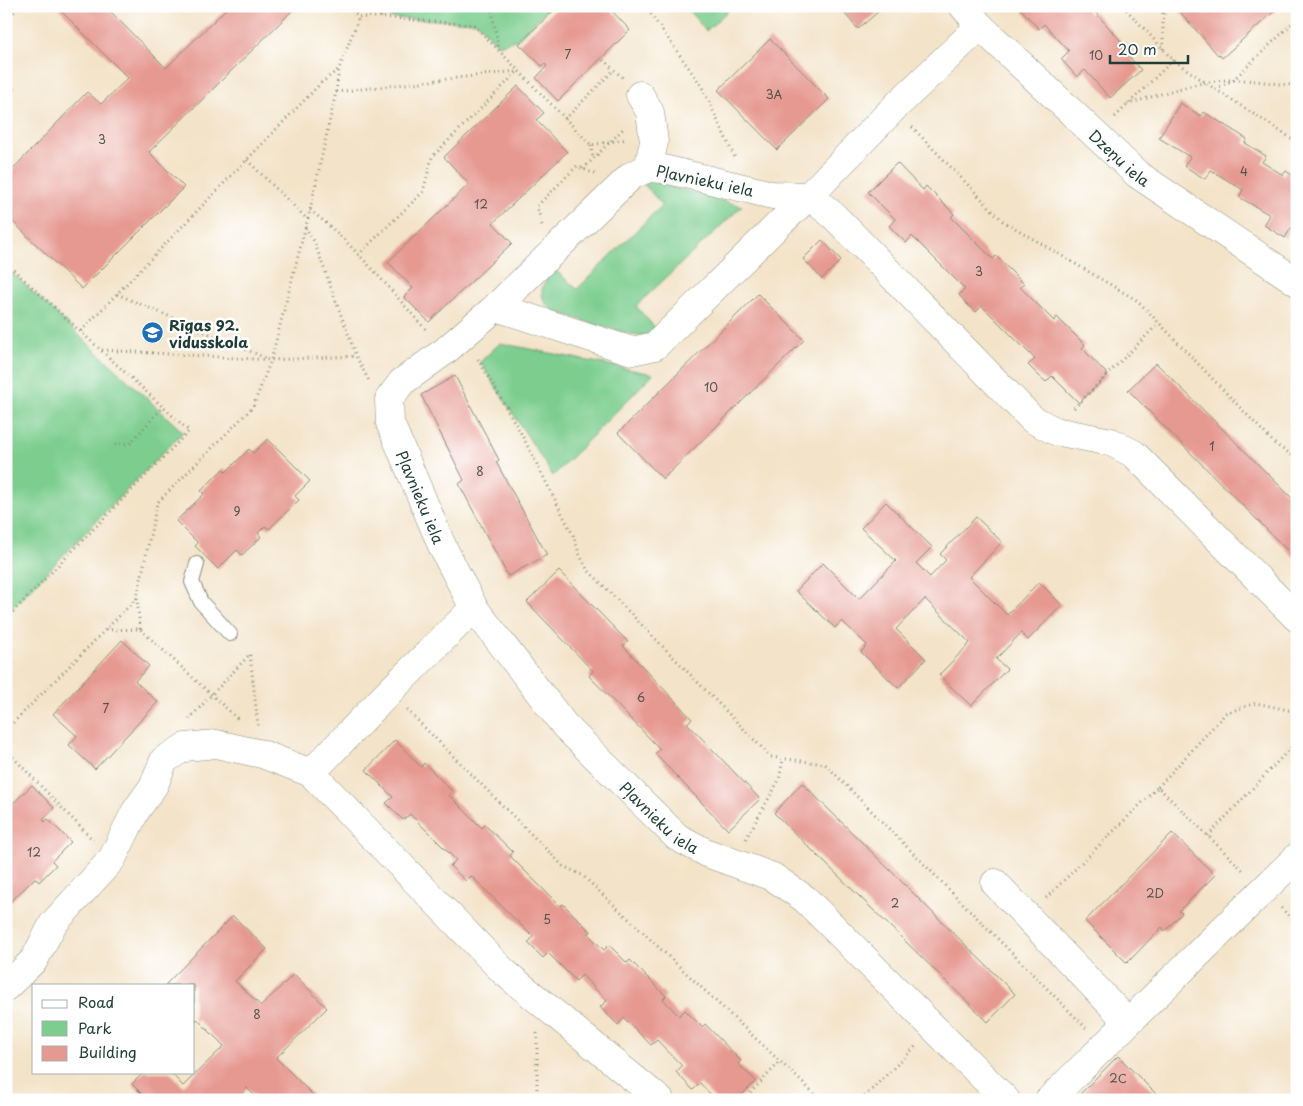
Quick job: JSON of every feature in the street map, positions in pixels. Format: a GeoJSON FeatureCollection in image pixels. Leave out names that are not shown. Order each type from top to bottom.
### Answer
{"type":"FeatureCollection","features":[{"type":"Feature","properties":{"kind":"street"},"geometry":{"type":"LineString","coordinates":[[496,307],[632,350],[655,346],[809,196],[894,108],[972,16]]}},
{"type":"Feature","properties":{"kind":"street","name":"Dzeņu iela"},"geometry":{"type":"LineString","coordinates":[[972,16],[1137,174],[1297,282]]}},
{"type":"Feature","properties":{"kind":"street"},"geometry":{"type":"LineString","coordinates":[[634,89],[650,112],[654,142],[648,168]]}},
{"type":"Feature","properties":{"kind":"street","name":"Pļavnieku iela"},"geometry":{"type":"LineString","coordinates":[[809,196],[772,195],[664,169],[648,168],[631,176],[496,307],[453,344],[402,382],[389,399],[390,423],[443,548],[474,608],[565,726],[677,837],[707,853],[738,866],[773,877],[805,899],[1006,1100]]}},
{"type":"Feature","properties":{"kind":"street"},"geometry":{"type":"LineString","coordinates":[[809,196],[834,216],[1032,419],[1055,431],[1111,442],[1134,454],[1297,618]]}},
{"type":"Feature","properties":{"kind":"street"},"geometry":{"type":"LineString","coordinates":[[311,774],[389,692],[474,608]]}},
{"type":"Feature","properties":{"kind":"street"},"geometry":{"type":"LineString","coordinates":[[6,987],[34,960],[53,924],[112,859],[135,812],[154,785],[164,760],[185,747],[216,744],[261,746],[311,774],[504,972],[660,1100]]}},
{"type":"Feature","properties":{"kind":"street"},"geometry":{"type":"LineString","coordinates":[[1049,1100],[1297,857]]}},
{"type":"Feature","properties":{"kind":"street"},"geometry":{"type":"LineString","coordinates":[[995,883],[1128,1022]]}},
{"type":"Feature","properties":{"kind":"lane"},"geometry":{"type":"LineString","coordinates":[[197,564],[192,582],[201,602],[230,634]]}},
{"type":"Feature","properties":{"kind":"path"},"geometry":{"type":"LineString","coordinates":[[349,6],[359,17],[474,25],[591,145],[592,159]]}},
{"type":"Feature","properties":{"kind":"path"},"geometry":{"type":"LineString","coordinates":[[380,17],[390,6]]}},
{"type":"Feature","properties":{"kind":"path"},"geometry":{"type":"LineString","coordinates":[[490,6],[499,51]]}},
{"type":"Feature","properties":{"kind":"path"},"geometry":{"type":"LineString","coordinates":[[645,6],[701,85],[739,165]]}},
{"type":"Feature","properties":{"kind":"path"},"geometry":{"type":"LineString","coordinates":[[1123,6],[1173,60],[1297,142]]}},
{"type":"Feature","properties":{"kind":"path"},"geometry":{"type":"LineString","coordinates":[[1163,49],[1164,6]]}},
{"type":"Feature","properties":{"kind":"path"},"geometry":{"type":"LineString","coordinates":[[1164,14],[1169,6]]}},
{"type":"Feature","properties":{"kind":"path"},"geometry":{"type":"LineString","coordinates":[[6,19],[16,10]]}},
{"type":"Feature","properties":{"kind":"path"},"geometry":{"type":"LineString","coordinates":[[261,746],[140,629],[137,598],[157,503],[253,407],[271,360],[310,210],[336,92],[339,69],[359,17]]}},
{"type":"Feature","properties":{"kind":"path"},"geometry":{"type":"LineString","coordinates":[[1215,89],[1232,80],[1297,19]]}},
{"type":"Feature","properties":{"kind":"path"},"geometry":{"type":"LineString","coordinates":[[6,36],[9,39],[6,51]]}},
{"type":"Feature","properties":{"kind":"path"},"geometry":{"type":"LineString","coordinates":[[603,60],[634,89]]}},
{"type":"Feature","properties":{"kind":"path"},"geometry":{"type":"LineString","coordinates":[[1109,123],[1173,60]]}},
{"type":"Feature","properties":{"kind":"path"},"geometry":{"type":"LineString","coordinates":[[80,331],[321,84],[339,69]]}},
{"type":"Feature","properties":{"kind":"path"},"geometry":{"type":"LineString","coordinates":[[565,119],[614,70]]}},
{"type":"Feature","properties":{"kind":"path"},"geometry":{"type":"LineString","coordinates":[[336,92],[518,71]]}},
{"type":"Feature","properties":{"kind":"path"},"geometry":{"type":"LineString","coordinates":[[358,256],[423,192],[432,157],[518,71]]}},
{"type":"Feature","properties":{"kind":"path"},"geometry":{"type":"LineString","coordinates":[[1128,104],[1205,82],[1232,80],[1297,85]]}},
{"type":"Feature","properties":{"kind":"path"},"geometry":{"type":"LineString","coordinates":[[6,81],[13,88],[6,96]]}},
{"type":"Feature","properties":{"kind":"path"},"geometry":{"type":"LineString","coordinates":[[894,108],[1002,221],[1138,301],[1276,445],[1297,458]]}},
{"type":"Feature","properties":{"kind":"path"},"geometry":{"type":"LineString","coordinates":[[583,170],[628,124]]}},
{"type":"Feature","properties":{"kind":"path"},"geometry":{"type":"LineString","coordinates":[[591,145],[633,138]]}},
{"type":"Feature","properties":{"kind":"path"},"geometry":{"type":"LineString","coordinates":[[247,160],[307,219]]}},
{"type":"Feature","properties":{"kind":"path"},"geometry":{"type":"LineString","coordinates":[[542,232],[542,220],[537,206],[578,166],[583,170],[598,174]]}},
{"type":"Feature","properties":{"kind":"path"},"geometry":{"type":"LineString","coordinates":[[310,210],[324,220],[358,256],[453,344],[475,354],[522,435],[573,535],[587,569],[770,758],[825,764],[1104,1046]]}},
{"type":"Feature","properties":{"kind":"path"},"geometry":{"type":"LineString","coordinates":[[305,227],[314,241],[356,356],[373,388],[389,399]]}},
{"type":"Feature","properties":{"kind":"path"},"geometry":{"type":"LineString","coordinates":[[6,263],[189,430],[6,619]]}},
{"type":"Feature","properties":{"kind":"path"},"geometry":{"type":"LineString","coordinates":[[116,294],[271,360]]}},
{"type":"Feature","properties":{"kind":"path"},"geometry":{"type":"LineString","coordinates":[[1074,409],[1159,323]]}},
{"type":"Feature","properties":{"kind":"path"},"geometry":{"type":"LineString","coordinates":[[101,350],[271,360],[356,356]]}},
{"type":"Feature","properties":{"kind":"path"},"geometry":{"type":"LineString","coordinates":[[115,445],[130,443],[163,407]]}},
{"type":"Feature","properties":{"kind":"path"},"geometry":{"type":"LineString","coordinates":[[1066,407],[1083,411]]}},
{"type":"Feature","properties":{"kind":"path"},"geometry":{"type":"LineString","coordinates":[[6,730],[137,598]]}},
{"type":"Feature","properties":{"kind":"path"},"geometry":{"type":"LineString","coordinates":[[105,630],[140,629]]}},
{"type":"Feature","properties":{"kind":"path"},"geometry":{"type":"LineString","coordinates":[[184,725],[250,654],[261,746]]}},
{"type":"Feature","properties":{"kind":"path"},"geometry":{"type":"LineString","coordinates":[[389,692],[564,866],[582,875],[821,1100]]}},
{"type":"Feature","properties":{"kind":"path"},"geometry":{"type":"LineString","coordinates":[[1027,917],[1158,788],[1226,713],[1256,703],[1297,712]]}},
{"type":"Feature","properties":{"kind":"path"},"geometry":{"type":"LineString","coordinates":[[1208,836],[1297,741]]}},
{"type":"Feature","properties":{"kind":"path"},"geometry":{"type":"LineString","coordinates":[[6,750],[112,859]]}},
{"type":"Feature","properties":{"kind":"path"},"geometry":{"type":"LineString","coordinates":[[738,866],[746,838],[779,780],[783,759]]}},
{"type":"Feature","properties":{"kind":"path"},"geometry":{"type":"LineString","coordinates":[[1158,788],[1264,890]]}},
{"type":"Feature","properties":{"kind":"path"},"geometry":{"type":"LineString","coordinates":[[537,999],[538,1100]]}},
{"type":"Feature","properties":{"kind":"path"},"geometry":{"type":"LineString","coordinates":[[861,1100],[934,1028]]}},
{"type":"Feature","properties":{"kind":"path"},"geometry":{"type":"LineString","coordinates":[[743,1100],[780,1062]]}},
{"type":"Feature","properties":{"kind":"green space"},"geometry":{"type":"Polygon","coordinates":[[[396,6],[550,6],[518,39],[498,45],[477,22],[391,18],[389,13],[396,6]]]}},
{"type":"Feature","properties":{"kind":"green space"},"geometry":{"type":"Polygon","coordinates":[[[685,6],[733,6],[706,31],[685,6]]]}},
{"type":"Feature","properties":{"kind":"green space"},"geometry":{"type":"Polygon","coordinates":[[[645,180],[742,206],[636,306],[655,328],[649,334],[629,333],[556,312],[545,302],[542,292],[543,286],[550,275],[555,270],[577,289],[662,205],[643,183],[645,180]]]}},
{"type":"Feature","properties":{"kind":"green space"},"geometry":{"type":"Polygon","coordinates":[[[8,269],[183,432],[6,614],[6,271],[8,269]]]}},
{"type":"Feature","properties":{"kind":"green space"},"geometry":{"type":"Polygon","coordinates":[[[500,343],[653,374],[553,476],[480,362],[500,343]]]}},
{"type":"Feature","properties":{"kind":"building"},"geometry":{"type":"Polygon","coordinates":[[[56,6],[105,6],[166,68],[229,6],[297,6],[149,152],[184,187],[82,289],[6,215],[6,176],[87,92],[101,104],[128,78],[56,6]]]}},
{"type":"Feature","properties":{"kind":"building"},"geometry":{"type":"Polygon","coordinates":[[[558,6],[603,6],[605,10],[608,7],[630,30],[558,101],[536,78],[547,66],[545,64],[542,66],[519,44],[558,6]]]}},
{"type":"Feature","properties":{"kind":"building"},"geometry":{"type":"Polygon","coordinates":[[[838,6],[885,6],[858,29],[838,6]]]}},
{"type":"Feature","properties":{"kind":"building"},"geometry":{"type":"Polygon","coordinates":[[[1018,6],[1083,6],[1090,14],[1094,11],[1128,49],[1125,52],[1141,70],[1110,98],[1085,70],[1077,77],[1061,59],[1069,51],[1044,24],[1039,29],[1018,6]]]}},
{"type":"Feature","properties":{"kind":"building"},"geometry":{"type":"Polygon","coordinates":[[[1182,6],[1280,6],[1222,58],[1181,13],[1179,9],[1182,6]]]}},
{"type":"Feature","properties":{"kind":"building"},"geometry":{"type":"Polygon","coordinates":[[[770,39],[829,99],[777,150],[718,90],[770,39]]]}},
{"type":"Feature","properties":{"kind":"building"},"geometry":{"type":"Polygon","coordinates":[[[518,86],[544,113],[536,120],[567,152],[493,223],[512,243],[429,322],[404,297],[413,288],[388,262],[469,184],[444,157],[518,86]]]}},
{"type":"Feature","properties":{"kind":"building"},"geometry":{"type":"Polygon","coordinates":[[[1180,103],[1201,116],[1204,112],[1247,139],[1245,143],[1266,156],[1262,162],[1283,175],[1286,171],[1297,178],[1297,232],[1291,228],[1285,238],[1264,225],[1270,215],[1239,197],[1243,190],[1211,170],[1205,179],[1184,166],[1190,157],[1159,138],[1180,103]]]}},
{"type":"Feature","properties":{"kind":"building"},"geometry":{"type":"Polygon","coordinates":[[[897,163],[923,190],[926,186],[954,214],[951,217],[993,259],[996,256],[1024,284],[1020,287],[1054,321],[1057,317],[1085,345],[1082,348],[1108,375],[1079,403],[1052,376],[1046,382],[1028,365],[1035,359],[982,306],[976,312],[967,304],[959,295],[965,289],[912,236],[906,243],[889,226],[895,219],[868,192],[897,163]]]}},
{"type":"Feature","properties":{"kind":"building"},"geometry":{"type":"Polygon","coordinates":[[[822,240],[841,260],[822,279],[803,259],[822,240]]]}},
{"type":"Feature","properties":{"kind":"building"},"geometry":{"type":"Polygon","coordinates":[[[758,294],[804,340],[663,479],[618,433],[758,294]]]}},
{"type":"Feature","properties":{"kind":"building"},"geometry":{"type":"Polygon","coordinates":[[[1156,363],[1297,503],[1297,560],[1128,390],[1156,363]]]}},
{"type":"Feature","properties":{"kind":"building"},"geometry":{"type":"Polygon","coordinates":[[[455,376],[499,460],[496,462],[547,555],[508,576],[459,484],[464,480],[421,395],[455,376]]]}},
{"type":"Feature","properties":{"kind":"building"},"geometry":{"type":"Polygon","coordinates":[[[268,439],[310,481],[295,496],[299,500],[269,529],[265,526],[258,533],[261,537],[242,555],[237,550],[218,569],[195,546],[198,543],[176,521],[204,494],[201,491],[223,469],[226,472],[249,449],[253,453],[268,439]]]}},
{"type":"Feature","properties":{"kind":"building"},"geometry":{"type":"Polygon","coordinates":[[[886,502],[932,547],[916,563],[930,577],[946,560],[940,554],[976,517],[1002,542],[969,577],[1007,615],[1039,582],[1062,605],[1028,640],[1021,633],[996,659],[1007,669],[971,706],[939,675],[970,643],[925,599],[896,629],[926,659],[898,688],[861,652],[867,645],[842,621],[835,628],[796,591],[823,563],[859,599],[896,561],[861,528],[886,502]]]}},
{"type":"Feature","properties":{"kind":"building"},"geometry":{"type":"Polygon","coordinates":[[[559,571],[628,642],[623,646],[692,719],[687,723],[760,799],[728,830],[655,754],[660,749],[589,676],[593,671],[527,602],[559,571]]]}},
{"type":"Feature","properties":{"kind":"building"},"geometry":{"type":"Polygon","coordinates":[[[122,640],[149,666],[135,681],[158,702],[95,769],[69,745],[77,736],[53,714],[122,640]]]}},
{"type":"Feature","properties":{"kind":"building"},"geometry":{"type":"Polygon","coordinates":[[[395,740],[421,767],[424,763],[452,791],[449,795],[482,828],[485,825],[513,852],[510,856],[560,906],[563,904],[591,932],[588,934],[604,950],[609,945],[627,963],[630,960],[666,996],[663,999],[679,1016],[685,1010],[702,1027],[705,1024],[741,1061],[738,1064],[756,1081],[737,1100],[716,1100],[700,1083],[693,1090],[676,1072],[682,1066],[657,1040],[651,1045],[624,1018],[618,1025],[600,1007],[607,1001],[582,975],[576,981],[548,953],[543,958],[528,943],[533,937],[471,876],[466,881],[450,866],[456,860],[410,814],[403,820],[386,803],[393,797],[366,770],[395,740]]]}},
{"type":"Feature","properties":{"kind":"building"},"geometry":{"type":"Polygon","coordinates":[[[802,783],[1015,994],[988,1022],[774,813],[802,783]]]}},
{"type":"Feature","properties":{"kind":"building"},"geometry":{"type":"Polygon","coordinates":[[[32,785],[54,808],[43,820],[45,822],[48,819],[71,842],[52,861],[56,865],[39,882],[35,878],[6,906],[6,810],[32,785]]]}},
{"type":"Feature","properties":{"kind":"building"},"geometry":{"type":"Polygon","coordinates":[[[1172,833],[1215,875],[1179,911],[1182,913],[1165,931],[1162,927],[1127,963],[1085,921],[1172,833]]]}},
{"type":"Feature","properties":{"kind":"building"},"geometry":{"type":"Polygon","coordinates":[[[233,916],[267,949],[235,981],[261,1006],[294,974],[327,1008],[276,1058],[314,1096],[310,1100],[259,1100],[247,1088],[236,1100],[148,1100],[132,1084],[142,1074],[172,1074],[183,1086],[224,1046],[197,1019],[195,1022],[195,984],[166,984],[233,916]]]}},
{"type":"Feature","properties":{"kind":"building"},"geometry":{"type":"Polygon","coordinates":[[[1118,1056],[1162,1100],[1074,1100],[1118,1056]]]}},
{"type":"Feature","properties":{"kind":"place","name":"Rīgas 92. vidusskola"},"geometry":{"type":"Point","coordinates":[153,333]}}]}
